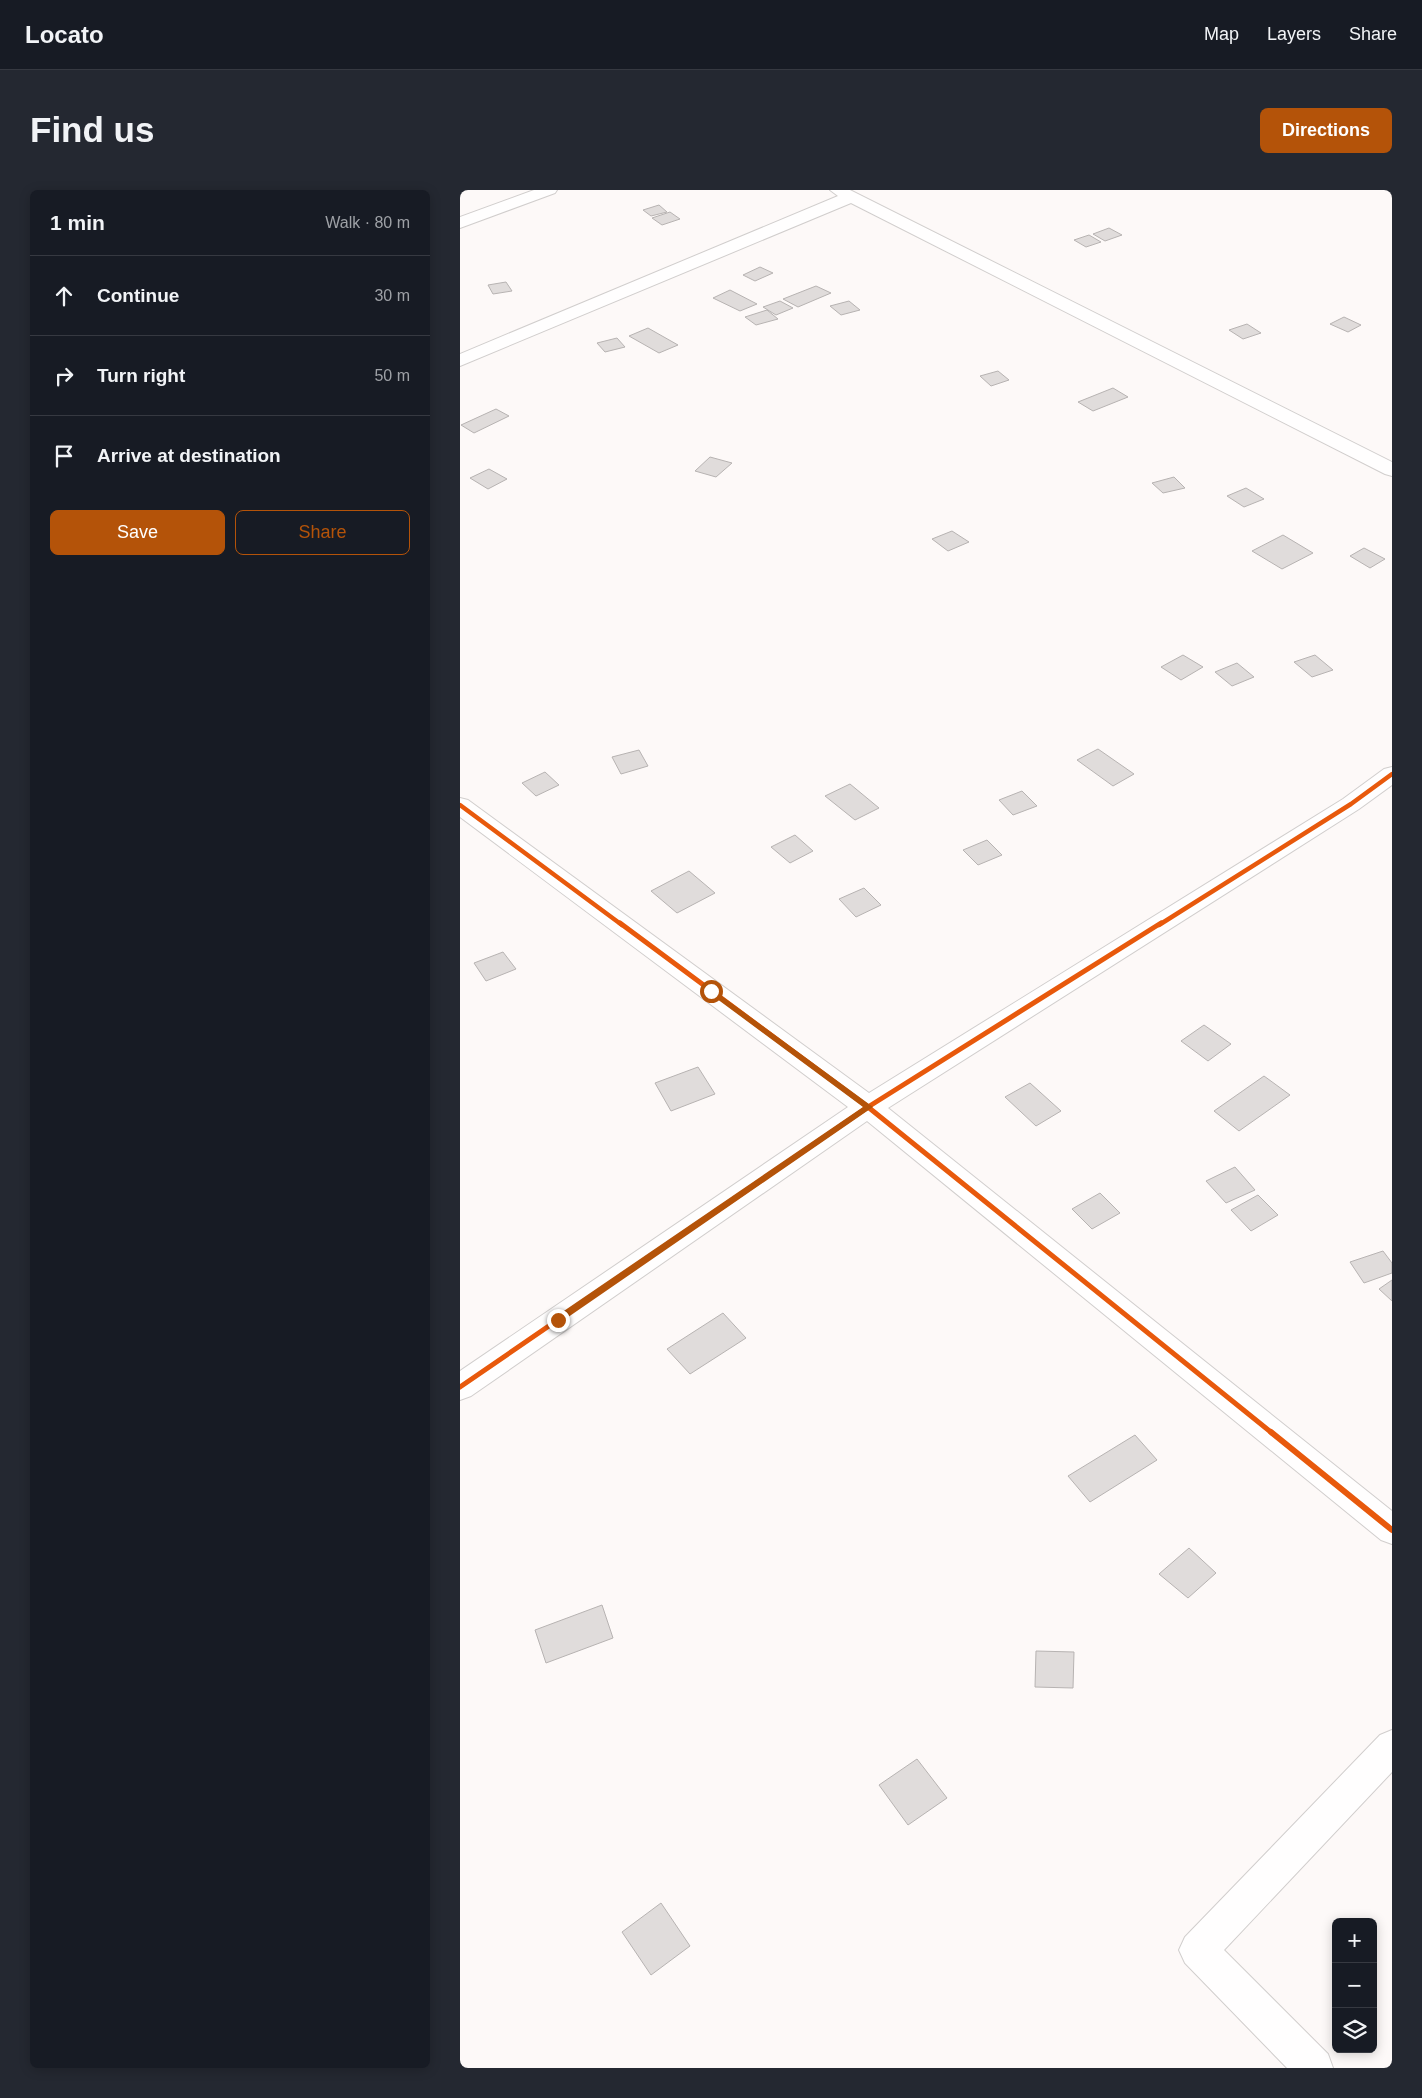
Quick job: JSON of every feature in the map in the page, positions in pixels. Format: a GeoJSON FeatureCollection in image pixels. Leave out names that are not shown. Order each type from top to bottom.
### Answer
{"type":"FeatureCollection","features":[{"type":"Feature","properties":{"kind":"street"},"geometry":{"type":"LineString","coordinates":[[460,223],[550,190]]}},
{"type":"Feature","properties":{"kind":"street"},"geometry":{"type":"LineString","coordinates":[[460,361],[844,193],[1392,470]]}},
{"type":"Feature","properties":{"kind":"street"},"geometry":{"type":"LineString","coordinates":[[460,1387],[868,1107],[1342,809],[1392,774]]}},
{"type":"Feature","properties":{"kind":"street"},"geometry":{"type":"LineString","coordinates":[[460,804],[868,1107],[1392,1530]]}},
{"type":"Feature","properties":{"kind":"street"},"geometry":{"type":"LineString","coordinates":[[1314,2068],[1198,1950],[1392,1747]]}},
{"type":"Feature","properties":{"kind":"building"},"geometry":{"type":"Polygon","coordinates":[[[659,205],[667,212],[651,216],[643,210],[659,205]]]}},
{"type":"Feature","properties":{"kind":"building"},"geometry":{"type":"Polygon","coordinates":[[[670,212],[680,219],[662,225],[652,218],[670,212]]]}},
{"type":"Feature","properties":{"kind":"building"},"geometry":{"type":"Polygon","coordinates":[[[1109,228],[1122,235],[1105,241],[1093,234],[1109,228]]]}},
{"type":"Feature","properties":{"kind":"building"},"geometry":{"type":"Polygon","coordinates":[[[1089,235],[1101,242],[1086,247],[1074,240],[1089,235]]]}},
{"type":"Feature","properties":{"kind":"building"},"geometry":{"type":"Polygon","coordinates":[[[760,267],[773,273],[755,281],[743,275],[760,267]]]}},
{"type":"Feature","properties":{"kind":"building"},"geometry":{"type":"Polygon","coordinates":[[[506,282],[512,291],[493,294],[488,285],[506,282]]]}},
{"type":"Feature","properties":{"kind":"building"},"geometry":{"type":"Polygon","coordinates":[[[816,286],[831,293],[798,307],[783,299],[816,286]]]}},
{"type":"Feature","properties":{"kind":"building"},"geometry":{"type":"Polygon","coordinates":[[[730,290],[757,304],[740,311],[713,298],[730,290]]]}},
{"type":"Feature","properties":{"kind":"building"},"geometry":{"type":"Polygon","coordinates":[[[780,301],[793,308],[776,315],[763,307],[780,301]]]}},
{"type":"Feature","properties":{"kind":"building"},"geometry":{"type":"Polygon","coordinates":[[[849,301],[860,310],[841,315],[830,306],[849,301]]]}},
{"type":"Feature","properties":{"kind":"building"},"geometry":{"type":"Polygon","coordinates":[[[767,310],[778,319],[756,325],[745,317],[767,310]]]}},
{"type":"Feature","properties":{"kind":"building"},"geometry":{"type":"Polygon","coordinates":[[[1344,317],[1361,325],[1348,332],[1330,324],[1344,317]]]}},
{"type":"Feature","properties":{"kind":"building"},"geometry":{"type":"Polygon","coordinates":[[[1247,324],[1261,333],[1243,339],[1229,330],[1247,324]]]}},
{"type":"Feature","properties":{"kind":"building"},"geometry":{"type":"Polygon","coordinates":[[[648,328],[678,345],[659,353],[629,336],[648,328]]]}},
{"type":"Feature","properties":{"kind":"building"},"geometry":{"type":"Polygon","coordinates":[[[617,338],[625,347],[605,352],[597,343],[617,338]]]}},
{"type":"Feature","properties":{"kind":"building"},"geometry":{"type":"Polygon","coordinates":[[[998,371],[1009,380],[991,386],[980,376],[998,371]]]}},
{"type":"Feature","properties":{"kind":"building"},"geometry":{"type":"Polygon","coordinates":[[[1113,388],[1128,397],[1093,411],[1078,402],[1113,388]]]}},
{"type":"Feature","properties":{"kind":"building"},"geometry":{"type":"Polygon","coordinates":[[[496,409],[509,416],[474,433],[461,425],[496,409]]]}},
{"type":"Feature","properties":{"kind":"building"},"geometry":{"type":"Polygon","coordinates":[[[710,457],[732,463],[716,477],[695,471],[710,457]]]}},
{"type":"Feature","properties":{"kind":"building"},"geometry":{"type":"Polygon","coordinates":[[[489,469],[507,479],[488,489],[470,478],[489,469]]]}},
{"type":"Feature","properties":{"kind":"building"},"geometry":{"type":"Polygon","coordinates":[[[1174,477],[1185,488],[1163,493],[1152,483],[1174,477]]]}},
{"type":"Feature","properties":{"kind":"building"},"geometry":{"type":"Polygon","coordinates":[[[1246,488],[1264,499],[1244,507],[1227,496],[1246,488]]]}},
{"type":"Feature","properties":{"kind":"building"},"geometry":{"type":"Polygon","coordinates":[[[952,531],[969,542],[948,551],[932,539],[952,531]]]}},
{"type":"Feature","properties":{"kind":"building"},"geometry":{"type":"Polygon","coordinates":[[[1283,535],[1313,553],[1282,569],[1252,551],[1283,535]]]}},
{"type":"Feature","properties":{"kind":"building"},"geometry":{"type":"Polygon","coordinates":[[[1364,548],[1385,559],[1370,568],[1350,556],[1364,548]]]}},
{"type":"Feature","properties":{"kind":"building"},"geometry":{"type":"Polygon","coordinates":[[[1183,655],[1203,667],[1181,680],[1161,667],[1183,655]]]}},
{"type":"Feature","properties":{"kind":"building"},"geometry":{"type":"Polygon","coordinates":[[[1315,655],[1333,670],[1312,677],[1294,662],[1315,655]]]}},
{"type":"Feature","properties":{"kind":"building"},"geometry":{"type":"Polygon","coordinates":[[[1237,663],[1254,677],[1232,686],[1215,672],[1237,663]]]}},
{"type":"Feature","properties":{"kind":"building"},"geometry":{"type":"Polygon","coordinates":[[[1098,749],[1134,774],[1113,786],[1077,760],[1098,749]]]}},
{"type":"Feature","properties":{"kind":"building"},"geometry":{"type":"Polygon","coordinates":[[[639,750],[648,766],[621,774],[612,757],[639,750]]]}},
{"type":"Feature","properties":{"kind":"building"},"geometry":{"type":"Polygon","coordinates":[[[545,772],[559,785],[536,796],[522,783],[545,772]]]}},
{"type":"Feature","properties":{"kind":"building"},"geometry":{"type":"Polygon","coordinates":[[[850,784],[879,808],[855,820],[825,796],[850,784]]]}},
{"type":"Feature","properties":{"kind":"building"},"geometry":{"type":"Polygon","coordinates":[[[1022,791],[1037,806],[1013,815],[999,800],[1022,791]]]}},
{"type":"Feature","properties":{"kind":"building"},"geometry":{"type":"Polygon","coordinates":[[[795,835],[813,851],[790,863],[771,847],[795,835]]]}},
{"type":"Feature","properties":{"kind":"building"},"geometry":{"type":"Polygon","coordinates":[[[987,840],[1002,855],[978,865],[963,850],[987,840]]]}},
{"type":"Feature","properties":{"kind":"building"},"geometry":{"type":"Polygon","coordinates":[[[689,871],[715,893],[677,913],[651,891],[689,871]]]}},
{"type":"Feature","properties":{"kind":"building"},"geometry":{"type":"Polygon","coordinates":[[[864,888],[881,905],[856,917],[839,899],[864,888]]]}},
{"type":"Feature","properties":{"kind":"building"},"geometry":{"type":"Polygon","coordinates":[[[503,952],[516,969],[486,981],[474,963],[503,952]]]}},
{"type":"Feature","properties":{"kind":"building"},"geometry":{"type":"Polygon","coordinates":[[[1204,1025],[1231,1044],[1208,1061],[1181,1041],[1204,1025]]]}},
{"type":"Feature","properties":{"kind":"building"},"geometry":{"type":"Polygon","coordinates":[[[698,1067],[715,1094],[671,1111],[655,1083],[698,1067]]]}},
{"type":"Feature","properties":{"kind":"building"},"geometry":{"type":"Polygon","coordinates":[[[1264,1076],[1290,1095],[1239,1131],[1214,1111],[1264,1076]]]}},
{"type":"Feature","properties":{"kind":"building"},"geometry":{"type":"Polygon","coordinates":[[[1030,1083],[1061,1111],[1036,1126],[1005,1097],[1030,1083]]]}},
{"type":"Feature","properties":{"kind":"building"},"geometry":{"type":"Polygon","coordinates":[[[1235,1167],[1255,1190],[1226,1203],[1206,1181],[1235,1167]]]}},
{"type":"Feature","properties":{"kind":"building"},"geometry":{"type":"Polygon","coordinates":[[[1100,1193],[1120,1213],[1092,1229],[1072,1209],[1100,1193]]]}},
{"type":"Feature","properties":{"kind":"building"},"geometry":{"type":"Polygon","coordinates":[[[1258,1195],[1278,1215],[1251,1231],[1231,1210],[1258,1195]]]}},
{"type":"Feature","properties":{"kind":"building"},"geometry":{"type":"Polygon","coordinates":[[[1383,1251],[1392,1263],[1392,1273],[1364,1283],[1350,1262],[1383,1251]]]}},
{"type":"Feature","properties":{"kind":"building"},"geometry":{"type":"Polygon","coordinates":[[[1392,1280],[1392,1301],[1379,1289],[1392,1280]]]}},
{"type":"Feature","properties":{"kind":"building"},"geometry":{"type":"Polygon","coordinates":[[[723,1313],[746,1338],[690,1374],[667,1349],[723,1313]]]}},
{"type":"Feature","properties":{"kind":"building"},"geometry":{"type":"Polygon","coordinates":[[[1135,1435],[1157,1460],[1090,1502],[1068,1476],[1135,1435]]]}},
{"type":"Feature","properties":{"kind":"building"},"geometry":{"type":"Polygon","coordinates":[[[1189,1548],[1216,1573],[1188,1598],[1159,1574],[1189,1548]]]}},
{"type":"Feature","properties":{"kind":"building"},"geometry":{"type":"Polygon","coordinates":[[[602,1605],[613,1638],[546,1663],[535,1630],[602,1605]]]}},
{"type":"Feature","properties":{"kind":"building"},"geometry":{"type":"Polygon","coordinates":[[[1036,1651],[1074,1652],[1073,1688],[1035,1687],[1036,1651]]]}},
{"type":"Feature","properties":{"kind":"building"},"geometry":{"type":"Polygon","coordinates":[[[917,1759],[947,1798],[908,1825],[879,1785],[917,1759]]]}},
{"type":"Feature","properties":{"kind":"building"},"geometry":{"type":"Polygon","coordinates":[[[661,1903],[690,1946],[651,1975],[622,1932],[661,1903]]]}},
{"type":"Feature","properties":{"kind":"cycle path"},"geometry":{"type":"LineString","coordinates":[[460,1387],[868,1107],[1351,804],[1392,774]]}},
{"type":"Feature","properties":{"kind":"cycle path"},"geometry":{"type":"LineString","coordinates":[[460,805],[868,1107],[1392,1530]]}},
{"type":"Feature","properties":{"kind":"route"},"geometry":{"type":"LineString","coordinates":[[558,1320],[868,1107],[711,991]]}}]}
